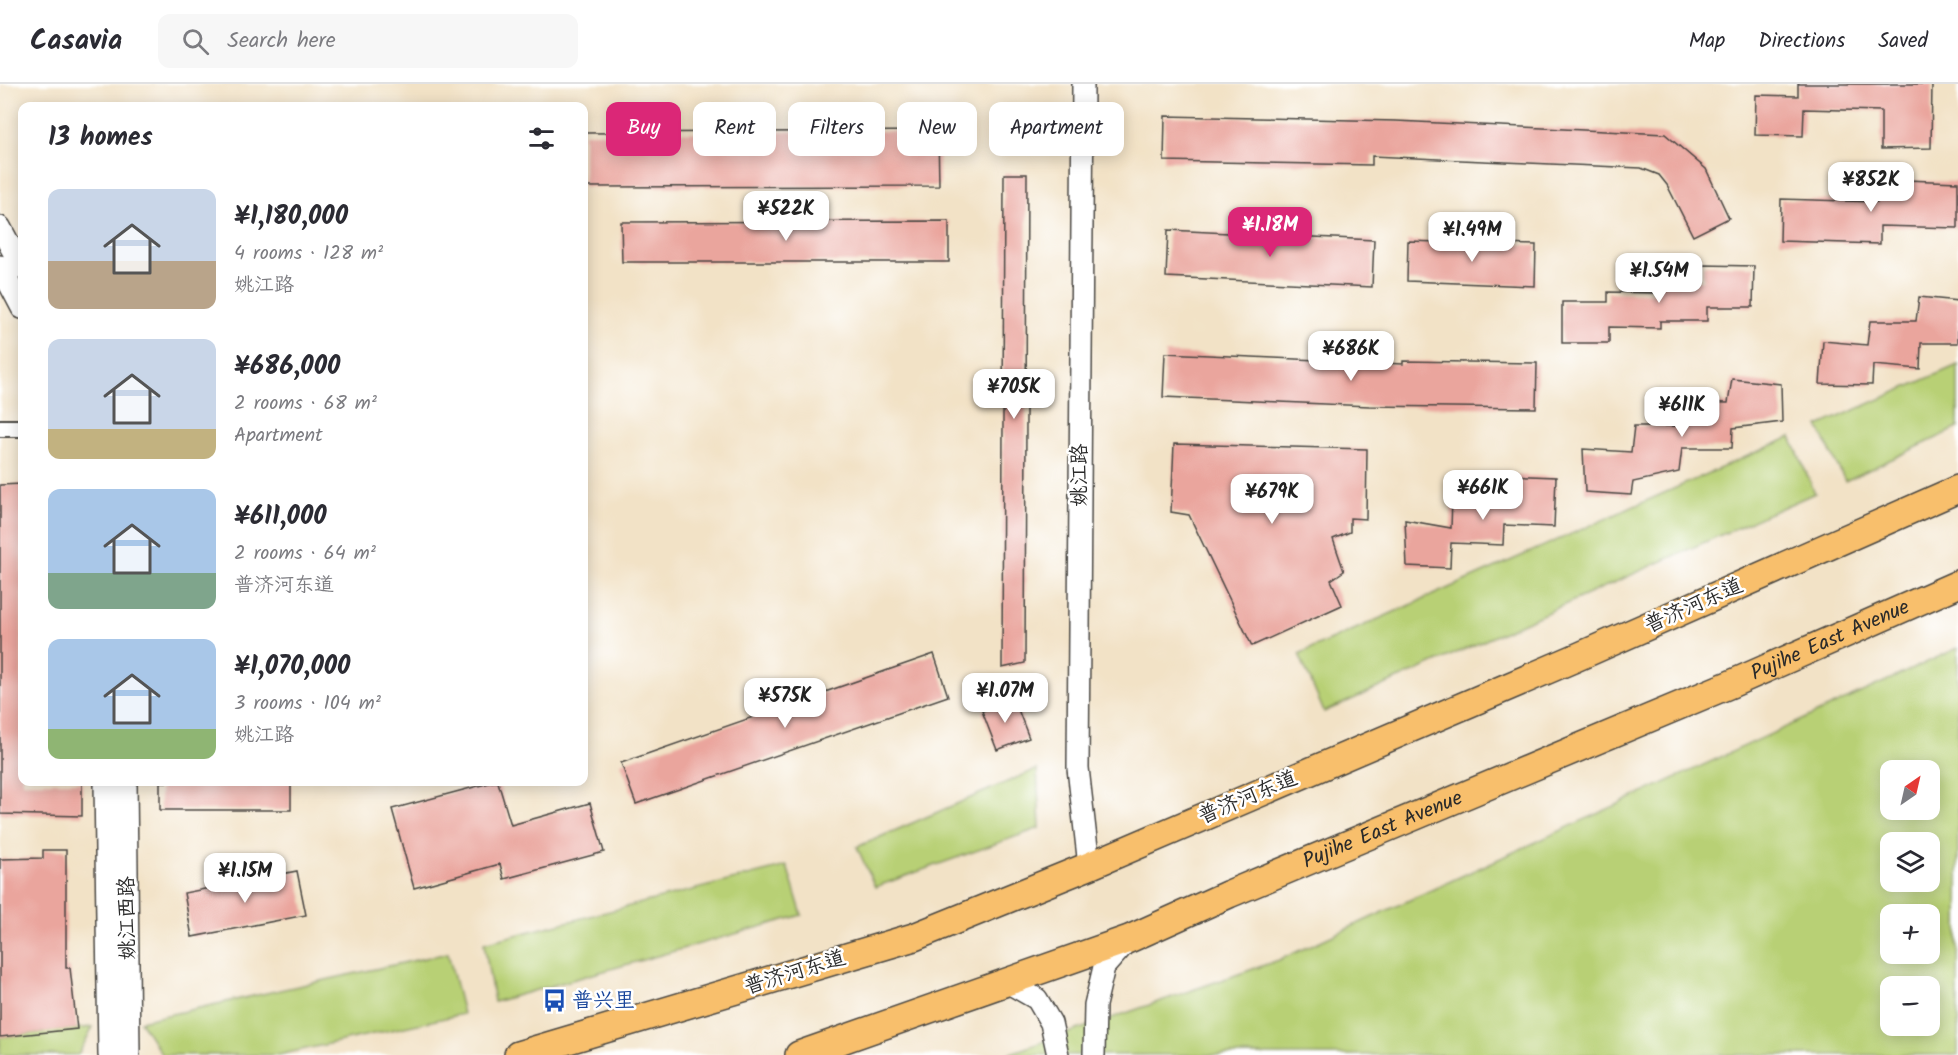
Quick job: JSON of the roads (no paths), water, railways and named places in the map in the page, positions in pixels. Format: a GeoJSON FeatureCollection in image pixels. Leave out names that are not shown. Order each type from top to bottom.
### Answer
{"type":"FeatureCollection","features":[{"type":"Feature","properties":{"kind":"main road","name":"普济河东道"},"geometry":{"type":"LineString","coordinates":[[518,1055],[914,937],[1089,866],[1573,659],[1958,489]]}},
{"type":"Feature","properties":{"kind":"main road","name":"Pujihe East Avenue"},"geometry":{"type":"LineString","coordinates":[[799,1055],[1129,939],[1239,889],[1731,684],[1958,584]]}},
{"type":"Feature","properties":{"kind":"street","name":"姚江路"},"geometry":{"type":"LineString","coordinates":[[1083,84],[1078,768],[1089,866]]}},
{"type":"Feature","properties":{"kind":"street"},"geometry":{"type":"LineString","coordinates":[[0,227],[18,261]]}},
{"type":"Feature","properties":{"kind":"street"},"geometry":{"type":"LineString","coordinates":[[0,266],[18,300]]}},
{"type":"Feature","properties":{"kind":"street"},"geometry":{"type":"LineString","coordinates":[[0,428],[18,428]]}},
{"type":"Feature","properties":{"kind":"street","name":"姚江西路"},"geometry":{"type":"LineString","coordinates":[[105,786],[109,1055]]}},
{"type":"Feature","properties":{"kind":"street","name":"姚江西路"},"geometry":{"type":"LineString","coordinates":[[126,786],[129,1055]]}},
{"type":"Feature","properties":{"kind":"street"},"geometry":{"type":"LineString","coordinates":[[1094,1055],[1095,1005],[1104,967],[1129,939]]}},
{"type":"Feature","properties":{"kind":"street"},"geometry":{"type":"LineString","coordinates":[[1007,982],[1037,999],[1051,1023],[1058,1055]]}},
{"type":"Feature","properties":{"kind":"place","name":"普兴里"},"geometry":{"type":"Point","coordinates":[554,1001]}}]}
